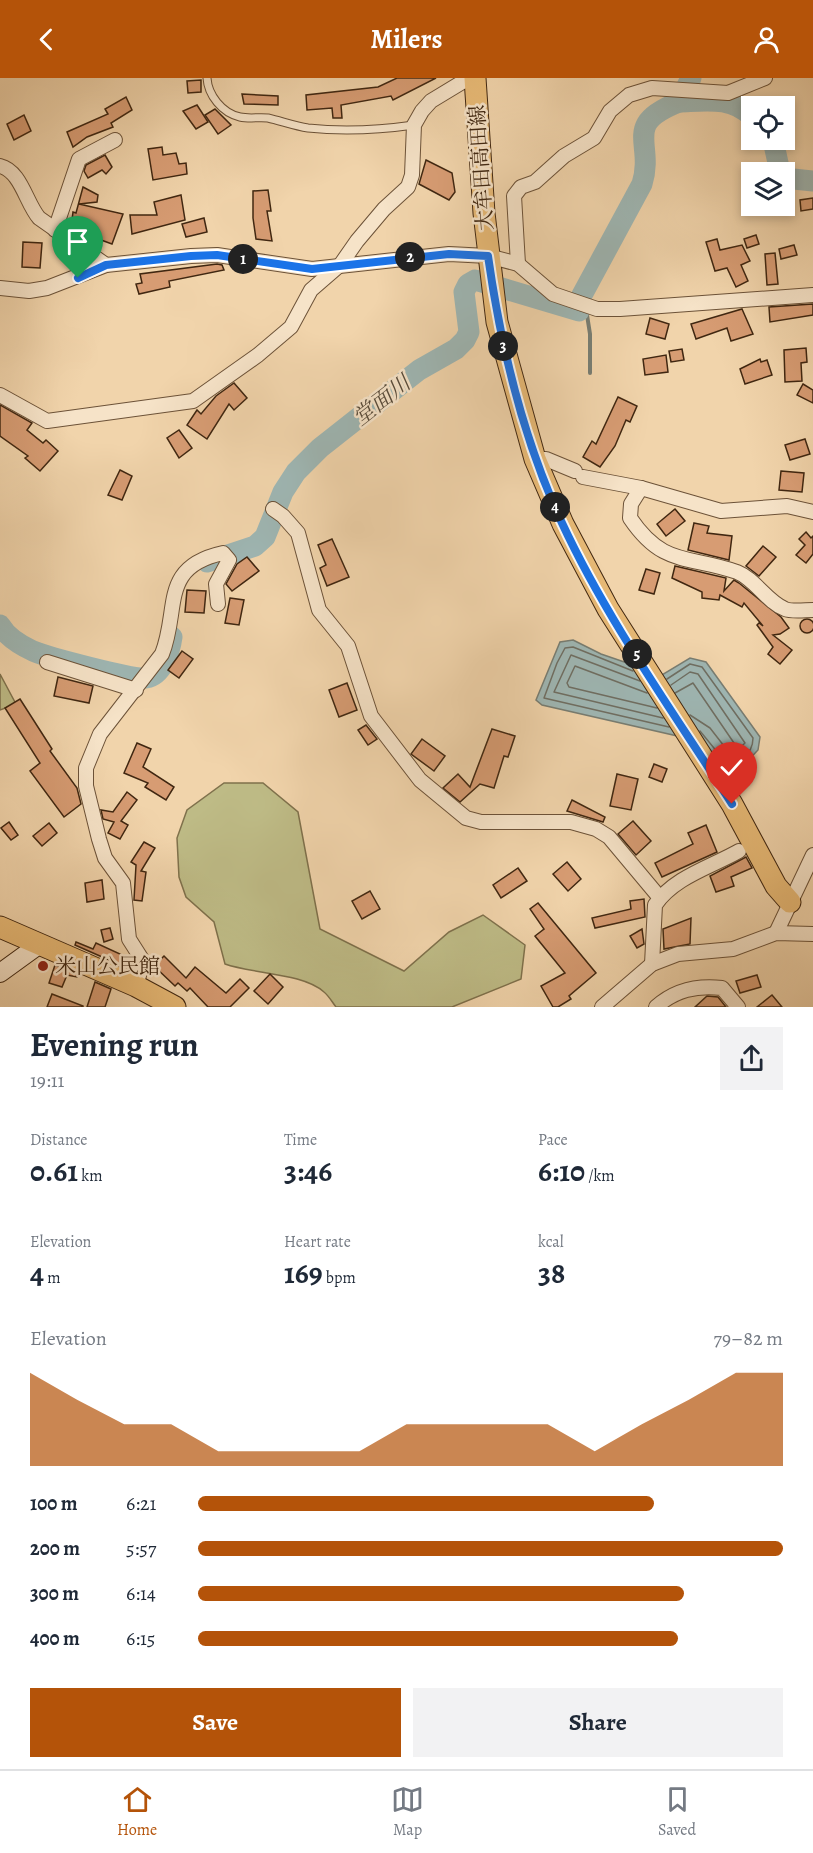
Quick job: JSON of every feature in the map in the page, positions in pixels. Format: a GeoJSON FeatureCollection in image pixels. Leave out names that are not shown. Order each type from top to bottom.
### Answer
{"type":"FeatureCollection","features":[{"type":"Feature","properties":{"kind":"main road","name":"大牟田高田線"},"geometry":{"type":"LineString","coordinates":[[475,78],[490,276],[510,374],[535,459],[563,524],[608,609],[732,804],[776,886],[790,902]]}},
{"type":"Feature","properties":{"kind":"main road"},"geometry":{"type":"LineString","coordinates":[[0,927],[135,986],[175,1007]]}},
{"type":"Feature","properties":{"kind":"street"},"geometry":{"type":"LineString","coordinates":[[0,395],[47,421],[194,401],[258,355],[291,327],[310,290],[341,264],[363,233],[408,187],[412,175],[414,125],[431,101],[469,78]]}},
{"type":"Feature","properties":{"kind":"street"},"geometry":{"type":"LineString","coordinates":[[765,78],[728,93],[652,88],[629,95],[610,111],[594,138],[564,156],[535,182],[521,187],[514,196],[519,264],[544,288],[578,303],[620,309],[813,295]]}},
{"type":"Feature","properties":{"kind":"street"},"geometry":{"type":"LineString","coordinates":[[55,230],[79,159],[116,140]]}},
{"type":"Feature","properties":{"kind":"street"},"geometry":{"type":"LineString","coordinates":[[0,166],[15,174],[31,208],[55,230],[106,265]]}},
{"type":"Feature","properties":{"kind":"street"},"geometry":{"type":"LineString","coordinates":[[0,288],[29,291],[47,288],[106,265],[217,255],[312,269],[341,264],[449,254],[490,276],[519,264]]}},
{"type":"Feature","properties":{"kind":"street"},"geometry":{"type":"LineString","coordinates":[[535,459],[546,459],[579,474],[641,488],[721,511],[787,506],[813,512]]}},
{"type":"Feature","properties":{"kind":"street"},"geometry":{"type":"LineString","coordinates":[[641,488],[631,504],[630,518],[647,542],[663,548],[672,557],[739,573],[786,610],[813,610]]}},
{"type":"Feature","properties":{"kind":"street"},"geometry":{"type":"LineString","coordinates":[[273,509],[298,533],[319,610],[348,646],[371,716],[420,780],[465,818],[481,822],[571,822],[596,829],[609,837],[660,898]]}},
{"type":"Feature","properties":{"kind":"street"},"geometry":{"type":"LineString","coordinates":[[135,986],[143,961],[129,939],[123,883],[105,858],[99,839],[86,786],[86,768],[100,734],[162,654],[167,641],[176,584],[182,574],[194,563],[222,553],[229,560],[216,584],[218,604]]}},
{"type":"Feature","properties":{"kind":"street"},"geometry":{"type":"LineString","coordinates":[[47,662],[136,690]]}},
{"type":"Feature","properties":{"kind":"street"},"geometry":{"type":"LineString","coordinates":[[652,964],[655,905],[660,898],[695,871],[719,862],[738,851]]}},
{"type":"Feature","properties":{"kind":"street"},"geometry":{"type":"LineString","coordinates":[[776,933],[813,855]]}},
{"type":"Feature","properties":{"kind":"street"},"geometry":{"type":"LineString","coordinates":[[602,1007],[652,964],[678,954],[733,949],[776,933],[813,934]]}},
{"type":"Feature","properties":{"kind":"street"},"geometry":{"type":"LineString","coordinates":[[0,972],[40,944]]}},
{"type":"Feature","properties":{"kind":"street"},"geometry":{"type":"LineString","coordinates":[[656,1007],[668,996],[690,988],[707,986],[722,988],[738,1007]]}},
{"type":"Feature","properties":{"kind":"lane"},"geometry":{"type":"LineString","coordinates":[[207,78],[207,91],[227,111],[239,117],[265,118],[306,128],[371,131],[414,125]]}},
{"type":"Feature","properties":{"kind":"shaded area"},"geometry":{"type":"Polygon","coordinates":[[[0,674],[16,704],[0,710],[0,674]]]}},
{"type":"Feature","properties":{"kind":"shaded area"},"geometry":{"type":"Polygon","coordinates":[[[224,783],[263,783],[298,812],[320,929],[404,971],[449,932],[483,915],[525,945],[521,979],[452,1007],[336,1007],[324,992],[304,981],[225,964],[214,922],[186,897],[179,877],[177,838],[187,810],[224,783]]]}},
{"type":"Feature","properties":{"kind":"water"},"geometry":{"type":"Polygon","coordinates":[[[573,640],[601,654],[662,675],[690,658],[706,662],[760,737],[758,750],[741,768],[731,772],[710,765],[686,738],[542,705],[536,700],[560,642],[573,640]]]}},
{"type":"Feature","properties":{"kind":"building"},"geometry":{"type":"Polygon","coordinates":[[[397,78],[436,78],[393,100],[391,96],[341,105],[342,118],[333,118],[332,108],[307,110],[306,95],[378,87],[397,78]]]}},
{"type":"Feature","properties":{"kind":"building"},"geometry":{"type":"Polygon","coordinates":[[[201,80],[201,92],[188,93],[187,81],[201,80]]]}},
{"type":"Feature","properties":{"kind":"building"},"geometry":{"type":"Polygon","coordinates":[[[242,94],[278,96],[278,105],[244,104],[242,94]]]}},
{"type":"Feature","properties":{"kind":"building"},"geometry":{"type":"Polygon","coordinates":[[[126,97],[132,110],[111,123],[113,127],[87,137],[73,147],[67,132],[108,114],[105,109],[126,97]]]}},
{"type":"Feature","properties":{"kind":"building"},"geometry":{"type":"Polygon","coordinates":[[[197,105],[208,122],[196,129],[183,111],[197,105]]]}},
{"type":"Feature","properties":{"kind":"building"},"geometry":{"type":"Polygon","coordinates":[[[215,109],[231,125],[218,134],[205,115],[215,109]]]}},
{"type":"Feature","properties":{"kind":"building"},"geometry":{"type":"Polygon","coordinates":[[[24,115],[31,131],[14,140],[7,124],[24,115]]]}},
{"type":"Feature","properties":{"kind":"building"},"geometry":{"type":"Polygon","coordinates":[[[162,147],[163,155],[176,153],[179,164],[186,163],[187,174],[153,180],[148,149],[162,147]]]}},
{"type":"Feature","properties":{"kind":"building"},"geometry":{"type":"Polygon","coordinates":[[[105,155],[112,167],[106,174],[102,170],[88,178],[84,171],[86,165],[105,155]]]}},
{"type":"Feature","properties":{"kind":"building"},"geometry":{"type":"Polygon","coordinates":[[[426,160],[452,173],[455,192],[449,200],[419,184],[426,160]]]}},
{"type":"Feature","properties":{"kind":"building"},"geometry":{"type":"Polygon","coordinates":[[[83,187],[98,195],[97,202],[79,204],[123,214],[112,244],[71,229],[73,212],[76,213],[83,187]]]}},
{"type":"Feature","properties":{"kind":"building"},"geometry":{"type":"Polygon","coordinates":[[[268,190],[271,211],[267,211],[272,241],[256,239],[253,218],[253,191],[268,190]]]}},
{"type":"Feature","properties":{"kind":"building"},"geometry":{"type":"Polygon","coordinates":[[[181,195],[185,220],[132,234],[130,215],[157,215],[154,202],[181,195]]]}},
{"type":"Feature","properties":{"kind":"building"},"geometry":{"type":"Polygon","coordinates":[[[813,198],[813,209],[801,211],[800,200],[813,198]]]}},
{"type":"Feature","properties":{"kind":"building"},"geometry":{"type":"Polygon","coordinates":[[[204,218],[207,232],[186,237],[182,224],[204,218]]]}},
{"type":"Feature","properties":{"kind":"building"},"geometry":{"type":"Polygon","coordinates":[[[756,235],[759,244],[747,248],[744,239],[756,235]]]}},
{"type":"Feature","properties":{"kind":"building"},"geometry":{"type":"Polygon","coordinates":[[[717,239],[720,250],[742,245],[750,261],[741,265],[748,281],[736,287],[727,268],[715,271],[706,242],[717,239]]]}},
{"type":"Feature","properties":{"kind":"building"},"geometry":{"type":"Polygon","coordinates":[[[23,242],[42,243],[40,268],[22,267],[23,242]]]}},
{"type":"Feature","properties":{"kind":"building"},"geometry":{"type":"Polygon","coordinates":[[[794,245],[797,255],[781,259],[779,249],[794,245]]]}},
{"type":"Feature","properties":{"kind":"building"},"geometry":{"type":"Polygon","coordinates":[[[63,246],[75,254],[68,265],[59,257],[63,246]]]}},
{"type":"Feature","properties":{"kind":"building"},"geometry":{"type":"Polygon","coordinates":[[[775,253],[778,284],[767,285],[765,254],[775,253]]]}},
{"type":"Feature","properties":{"kind":"building"},"geometry":{"type":"Polygon","coordinates":[[[222,265],[224,270],[169,281],[170,287],[139,294],[136,284],[142,283],[140,274],[222,265]]]}},
{"type":"Feature","properties":{"kind":"building"},"geometry":{"type":"Polygon","coordinates":[[[813,304],[813,315],[770,322],[769,307],[813,304]]]}},
{"type":"Feature","properties":{"kind":"building"},"geometry":{"type":"Polygon","coordinates":[[[742,309],[753,334],[731,341],[727,328],[696,339],[691,324],[742,309]]]}},
{"type":"Feature","properties":{"kind":"building"},"geometry":{"type":"Polygon","coordinates":[[[650,318],[669,324],[665,339],[646,334],[650,318]]]}},
{"type":"Feature","properties":{"kind":"building"},"geometry":{"type":"Polygon","coordinates":[[[806,348],[807,362],[801,363],[802,381],[785,382],[784,350],[806,348]]]}},
{"type":"Feature","properties":{"kind":"building"},"geometry":{"type":"Polygon","coordinates":[[[682,349],[684,360],[671,362],[669,351],[682,349]]]}},
{"type":"Feature","properties":{"kind":"building"},"geometry":{"type":"Polygon","coordinates":[[[666,355],[668,372],[645,375],[643,359],[666,355]]]}},
{"type":"Feature","properties":{"kind":"building"},"geometry":{"type":"Polygon","coordinates":[[[760,359],[761,362],[767,360],[772,375],[745,384],[740,369],[760,359]]]}},
{"type":"Feature","properties":{"kind":"building"},"geometry":{"type":"Polygon","coordinates":[[[234,383],[247,398],[234,410],[229,404],[207,439],[187,425],[197,410],[201,414],[216,396],[234,383]]]}},
{"type":"Feature","properties":{"kind":"building"},"geometry":{"type":"Polygon","coordinates":[[[803,384],[813,390],[813,403],[797,395],[803,384]]]}},
{"type":"Feature","properties":{"kind":"building"},"geometry":{"type":"Polygon","coordinates":[[[618,397],[637,406],[630,422],[626,420],[615,446],[600,467],[583,457],[592,441],[596,444],[618,397]]]}},
{"type":"Feature","properties":{"kind":"building"},"geometry":{"type":"Polygon","coordinates":[[[0,405],[32,423],[27,430],[43,443],[46,440],[58,451],[40,471],[25,458],[28,456],[0,436],[0,405]]]}},
{"type":"Feature","properties":{"kind":"building"},"geometry":{"type":"Polygon","coordinates":[[[179,430],[192,448],[179,458],[167,438],[179,430]]]}},
{"type":"Feature","properties":{"kind":"building"},"geometry":{"type":"Polygon","coordinates":[[[805,439],[810,454],[790,460],[785,445],[805,439]]]}},
{"type":"Feature","properties":{"kind":"building"},"geometry":{"type":"Polygon","coordinates":[[[120,470],[132,476],[122,500],[108,495],[120,470]]]}},
{"type":"Feature","properties":{"kind":"building"},"geometry":{"type":"Polygon","coordinates":[[[781,471],[804,473],[802,492],[779,490],[781,471]]]}},
{"type":"Feature","properties":{"kind":"building"},"geometry":{"type":"Polygon","coordinates":[[[675,509],[685,521],[666,536],[657,524],[675,509]]]}},
{"type":"Feature","properties":{"kind":"building"},"geometry":{"type":"Polygon","coordinates":[[[694,523],[709,526],[707,533],[732,536],[729,560],[688,550],[694,523]]]}},
{"type":"Feature","properties":{"kind":"building"},"geometry":{"type":"Polygon","coordinates":[[[806,532],[811,538],[813,536],[813,554],[806,563],[796,555],[805,545],[799,539],[806,532]]]}},
{"type":"Feature","properties":{"kind":"building"},"geometry":{"type":"Polygon","coordinates":[[[332,539],[349,577],[327,586],[320,568],[326,565],[318,545],[332,539]]]}},
{"type":"Feature","properties":{"kind":"building"},"geometry":{"type":"Polygon","coordinates":[[[763,546],[776,557],[759,576],[746,566],[763,546]]]}},
{"type":"Feature","properties":{"kind":"building"},"geometry":{"type":"Polygon","coordinates":[[[247,557],[259,571],[232,591],[226,584],[237,564],[247,557]]]}},
{"type":"Feature","properties":{"kind":"building"},"geometry":{"type":"Polygon","coordinates":[[[675,566],[726,578],[724,591],[734,580],[739,583],[781,617],[789,628],[780,634],[773,635],[792,650],[780,664],[768,654],[773,647],[757,625],[759,623],[763,626],[744,603],[742,607],[720,595],[719,600],[702,598],[702,592],[672,578],[675,566]]]}},
{"type":"Feature","properties":{"kind":"building"},"geometry":{"type":"Polygon","coordinates":[[[646,569],[660,573],[654,594],[639,590],[646,569]]]}},
{"type":"Feature","properties":{"kind":"building"},"geometry":{"type":"Polygon","coordinates":[[[187,590],[206,591],[204,613],[185,612],[187,590]]]}},
{"type":"Feature","properties":{"kind":"building"},"geometry":{"type":"Polygon","coordinates":[[[230,598],[244,600],[239,625],[225,623],[230,598]]]}},
{"type":"Feature","properties":{"kind":"building"},"geometry":{"type":"Polygon","coordinates":[[[804,619],[810,619],[814,626],[810,633],[804,633],[800,629],[800,623],[804,619]]]}},
{"type":"Feature","properties":{"kind":"building"},"geometry":{"type":"Polygon","coordinates":[[[182,651],[193,659],[179,678],[168,670],[182,651]]]}},
{"type":"Feature","properties":{"kind":"building"},"geometry":{"type":"Polygon","coordinates":[[[58,677],[93,686],[89,703],[54,696],[58,677]]]}},
{"type":"Feature","properties":{"kind":"building"},"geometry":{"type":"Polygon","coordinates":[[[347,683],[357,710],[339,717],[329,690],[347,683]]]}},
{"type":"Feature","properties":{"kind":"building"},"geometry":{"type":"Polygon","coordinates":[[[20,699],[52,749],[50,751],[77,788],[81,804],[64,817],[30,771],[40,763],[5,708],[20,699]]]}},
{"type":"Feature","properties":{"kind":"building"},"geometry":{"type":"Polygon","coordinates":[[[366,725],[377,739],[368,745],[358,730],[366,725]]]}},
{"type":"Feature","properties":{"kind":"building"},"geometry":{"type":"Polygon","coordinates":[[[492,729],[515,736],[508,757],[504,756],[494,788],[480,784],[460,802],[443,788],[458,774],[470,787],[492,729]]]}},
{"type":"Feature","properties":{"kind":"building"},"geometry":{"type":"Polygon","coordinates":[[[422,739],[445,756],[434,771],[411,754],[422,739]]]}},
{"type":"Feature","properties":{"kind":"building"},"geometry":{"type":"Polygon","coordinates":[[[137,743],[151,749],[143,767],[174,787],[166,800],[145,787],[148,783],[124,773],[137,743]]]}},
{"type":"Feature","properties":{"kind":"building"},"geometry":{"type":"Polygon","coordinates":[[[654,764],[667,769],[662,782],[649,777],[654,764]]]}},
{"type":"Feature","properties":{"kind":"building"},"geometry":{"type":"Polygon","coordinates":[[[617,774],[638,779],[631,810],[610,806],[617,774]]]}},
{"type":"Feature","properties":{"kind":"building"},"geometry":{"type":"Polygon","coordinates":[[[127,792],[137,800],[121,821],[128,825],[120,839],[108,833],[114,822],[103,819],[101,810],[113,812],[127,792]]]}},
{"type":"Feature","properties":{"kind":"building"},"geometry":{"type":"Polygon","coordinates":[[[572,800],[605,817],[603,822],[567,811],[572,800]]]}},
{"type":"Feature","properties":{"kind":"building"},"geometry":{"type":"Polygon","coordinates":[[[633,821],[651,841],[636,855],[618,834],[633,821]]]}},
{"type":"Feature","properties":{"kind":"building"},"geometry":{"type":"Polygon","coordinates":[[[9,822],[18,835],[11,840],[1,828],[9,822]]]}},
{"type":"Feature","properties":{"kind":"building"},"geometry":{"type":"Polygon","coordinates":[[[49,823],[57,833],[42,846],[33,836],[49,823]]]}},
{"type":"Feature","properties":{"kind":"building"},"geometry":{"type":"Polygon","coordinates":[[[706,825],[717,852],[662,877],[655,863],[693,844],[688,833],[706,825]]]}},
{"type":"Feature","properties":{"kind":"building"},"geometry":{"type":"Polygon","coordinates":[[[144,842],[155,848],[141,871],[146,872],[142,901],[134,900],[136,865],[131,862],[144,842]]]}},
{"type":"Feature","properties":{"kind":"building"},"geometry":{"type":"Polygon","coordinates":[[[746,857],[752,868],[731,877],[734,886],[716,892],[710,876],[746,857]]]}},
{"type":"Feature","properties":{"kind":"building"},"geometry":{"type":"Polygon","coordinates":[[[567,862],[581,879],[568,891],[553,874],[567,862]]]}},
{"type":"Feature","properties":{"kind":"building"},"geometry":{"type":"Polygon","coordinates":[[[518,868],[527,881],[501,898],[493,885],[518,868]]]}},
{"type":"Feature","properties":{"kind":"building"},"geometry":{"type":"Polygon","coordinates":[[[102,880],[104,899],[87,902],[85,883],[102,880]]]}},
{"type":"Feature","properties":{"kind":"building"},"geometry":{"type":"Polygon","coordinates":[[[370,891],[380,909],[362,919],[352,901],[370,891]]]}},
{"type":"Feature","properties":{"kind":"building"},"geometry":{"type":"Polygon","coordinates":[[[644,899],[645,917],[595,928],[592,918],[631,909],[630,901],[644,899]]]}},
{"type":"Feature","properties":{"kind":"building"},"geometry":{"type":"Polygon","coordinates":[[[538,903],[596,973],[569,996],[571,999],[558,1007],[553,1007],[541,986],[565,973],[535,936],[544,929],[530,909],[538,903]]]}},
{"type":"Feature","properties":{"kind":"building"},"geometry":{"type":"Polygon","coordinates":[[[691,918],[690,944],[664,949],[663,929],[691,918]]]}},
{"type":"Feature","properties":{"kind":"building"},"geometry":{"type":"Polygon","coordinates":[[[110,928],[113,939],[104,942],[101,930],[110,928]]]}},
{"type":"Feature","properties":{"kind":"building"},"geometry":{"type":"Polygon","coordinates":[[[642,929],[644,944],[637,948],[630,936],[642,929]]]}},
{"type":"Feature","properties":{"kind":"building"},"geometry":{"type":"Polygon","coordinates":[[[76,942],[93,949],[96,943],[131,959],[127,968],[75,945],[76,942]]]}},
{"type":"Feature","properties":{"kind":"building"},"geometry":{"type":"Polygon","coordinates":[[[164,956],[186,978],[195,967],[226,993],[240,979],[249,988],[230,1007],[208,1007],[190,988],[187,991],[178,983],[175,986],[154,966],[164,956]]]}},
{"type":"Feature","properties":{"kind":"building"},"geometry":{"type":"Polygon","coordinates":[[[55,965],[78,975],[77,977],[67,975],[62,987],[49,983],[55,965]]]}},
{"type":"Feature","properties":{"kind":"building"},"geometry":{"type":"Polygon","coordinates":[[[270,974],[283,987],[268,1004],[254,991],[270,974]]]}},
{"type":"Feature","properties":{"kind":"building"},"geometry":{"type":"Polygon","coordinates":[[[757,975],[761,987],[740,993],[736,981],[757,975]]]}},
{"type":"Feature","properties":{"kind":"building"},"geometry":{"type":"Polygon","coordinates":[[[95,982],[111,989],[105,1007],[87,1007],[95,982]]]}},
{"type":"Feature","properties":{"kind":"building"},"geometry":{"type":"Polygon","coordinates":[[[52,994],[83,1006],[83,1007],[47,1007],[52,994]]]}},
{"type":"Feature","properties":{"kind":"building"},"geometry":{"type":"Polygon","coordinates":[[[772,995],[782,1007],[757,1007],[772,995]]]}},
{"type":"Feature","properties":{"kind":"building"},"geometry":{"type":"Polygon","coordinates":[[[707,996],[718,997],[726,1007],[695,1007],[707,996]]]}},
{"type":"Feature","properties":{"kind":"waterway","name":"堂面川"},"geometry":{"type":"LineString","coordinates":[[207,562],[255,546],[265,537],[283,492],[296,472],[320,448],[419,370],[456,349],[465,340],[469,332],[464,292],[468,284],[475,280],[579,311],[582,295],[642,184],[645,169],[645,127],[661,110],[679,102],[691,78]]}},
{"type":"Feature","properties":{"kind":"waterway"},"geometry":{"type":"LineString","coordinates":[[679,102],[718,101],[741,108]]}},
{"type":"Feature","properties":{"kind":"waterway"},"geometry":{"type":"LineString","coordinates":[[775,150],[778,162]]}},
{"type":"Feature","properties":{"kind":"waterway"},"geometry":{"type":"LineString","coordinates":[[795,179],[813,181]]}},
{"type":"Feature","properties":{"kind":"waterway"},"geometry":{"type":"LineString","coordinates":[[579,311],[587,315],[590,334],[590,373]]}},
{"type":"Feature","properties":{"kind":"waterway","name":"堂面川"},"geometry":{"type":"LineString","coordinates":[[0,625],[14,640],[33,651],[90,668],[138,678],[146,678],[157,672],[167,655],[172,637]]}},
{"type":"Feature","properties":{"kind":"place","name":"米山公民館"},"geometry":{"type":"Point","coordinates":[43,966]}},
{"type":"Feature","properties":{"kind":"route"},"geometry":{"type":"LineString","coordinates":[[78,278],[106,265],[191,256],[217,255],[312,269],[341,264],[386,262],[449,254],[488,256],[497,322],[510,374],[535,459],[563,524],[608,609],[732,804]]}}]}
